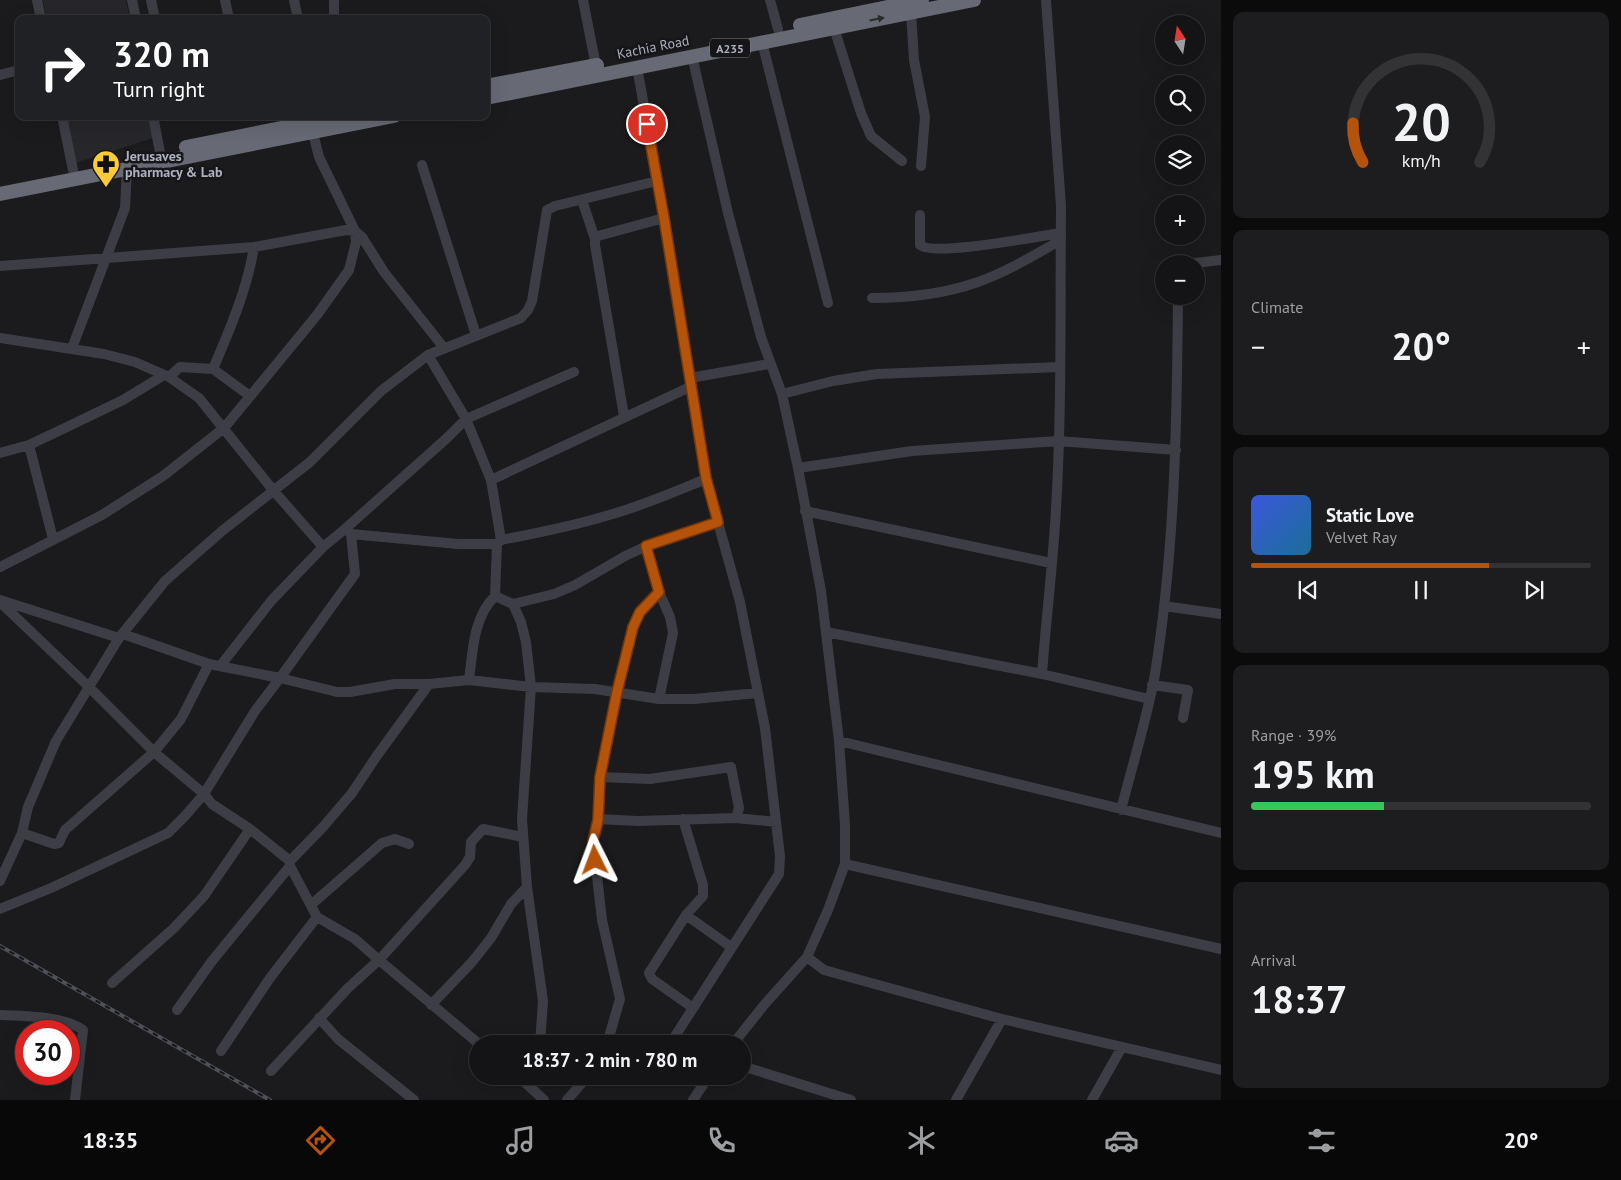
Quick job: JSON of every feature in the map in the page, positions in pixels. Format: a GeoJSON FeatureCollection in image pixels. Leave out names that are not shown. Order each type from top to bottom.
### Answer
{"type":"FeatureCollection","features":[{"type":"Feature","properties":{"kind":"highway","name":"Kachia Road"},"geometry":{"type":"LineString","coordinates":[[490,85],[778,29],[884,3],[920,0]]}},
{"type":"Feature","properties":{"kind":"highway","name":"Kachia Road"},"geometry":{"type":"LineString","coordinates":[[490,97],[974,0]]}},
{"type":"Feature","properties":{"kind":"highway"},"geometry":{"type":"LineString","coordinates":[[0,184],[160,152],[310,124],[337,121]]}},
{"type":"Feature","properties":{"kind":"highway"},"geometry":{"type":"LineString","coordinates":[[0,194],[127,168],[310,124]]}},
{"type":"Feature","properties":{"kind":"street"},"geometry":{"type":"LineString","coordinates":[[37,0],[40,15]]}},
{"type":"Feature","properties":{"kind":"street"},"geometry":{"type":"LineString","coordinates":[[132,0],[135,15]]}},
{"type":"Feature","properties":{"kind":"street"},"geometry":{"type":"LineString","coordinates":[[151,0],[154,15]]}},
{"type":"Feature","properties":{"kind":"street"},"geometry":{"type":"LineString","coordinates":[[224,0],[228,15]]}},
{"type":"Feature","properties":{"kind":"street"},"geometry":{"type":"LineString","coordinates":[[294,0],[297,15]]}},
{"type":"Feature","properties":{"kind":"street"},"geometry":{"type":"LineString","coordinates":[[334,0],[334,15]]}},
{"type":"Feature","properties":{"kind":"street"},"geometry":{"type":"LineString","coordinates":[[584,0],[596,66]]}},
{"type":"Feature","properties":{"kind":"street"},"geometry":{"type":"LineString","coordinates":[[770,0],[778,29]]}},
{"type":"Feature","properties":{"kind":"street"},"geometry":{"type":"LineString","coordinates":[[1042,674],[1056,509],[1061,236],[1060,196],[1046,0]]}},
{"type":"Feature","properties":{"kind":"street"},"geometry":{"type":"LineString","coordinates":[[911,13],[914,60],[925,117],[921,166]]}},
{"type":"Feature","properties":{"kind":"street"},"geometry":{"type":"LineString","coordinates":[[834,28],[861,113],[871,136],[902,161]]}},
{"type":"Feature","properties":{"kind":"street"},"geometry":{"type":"LineString","coordinates":[[762,42],[828,303]]}},
{"type":"Feature","properties":{"kind":"street"},"geometry":{"type":"LineString","coordinates":[[692,56],[728,213],[760,337],[782,394],[798,468],[821,591],[826,632],[839,741],[846,864],[807,957],[740,1035]]}},
{"type":"Feature","properties":{"kind":"street"},"geometry":{"type":"LineString","coordinates":[[637,67],[664,218],[706,478],[740,602],[765,728],[780,856],[778,874],[676,1035]]}},
{"type":"Feature","properties":{"kind":"street"},"geometry":{"type":"LineString","coordinates":[[0,74],[15,71]]}},
{"type":"Feature","properties":{"kind":"street"},"geometry":{"type":"LineString","coordinates":[[63,120],[73,170]]}},
{"type":"Feature","properties":{"kind":"street"},"geometry":{"type":"LineString","coordinates":[[154,120],[160,152]]}},
{"type":"Feature","properties":{"kind":"street"},"geometry":{"type":"LineString","coordinates":[[0,567],[102,516],[163,476],[224,428],[317,315],[349,270],[356,242],[355,231],[319,157],[310,124]]}},
{"type":"Feature","properties":{"kind":"street"},"geometry":{"type":"LineString","coordinates":[[422,165],[476,335]]}},
{"type":"Feature","properties":{"kind":"street"},"geometry":{"type":"LineString","coordinates":[[72,348],[126,208],[127,168]]}},
{"type":"Feature","properties":{"kind":"street"},"geometry":{"type":"LineString","coordinates":[[0,881],[22,833],[28,807],[56,741],[88,686],[121,636],[165,581],[222,531],[310,462],[381,391],[428,355],[522,318],[532,301],[545,215],[548,210],[555,206],[657,181]]}},
{"type":"Feature","properties":{"kind":"street"},"geometry":{"type":"LineString","coordinates":[[582,200],[595,239],[624,416]]}},
{"type":"Feature","properties":{"kind":"street"},"geometry":{"type":"LineString","coordinates":[[920,216],[919,239],[920,245],[923,248],[982,246],[1061,236]]}},
{"type":"Feature","properties":{"kind":"street"},"geometry":{"type":"LineString","coordinates":[[595,239],[598,236],[664,218]]}},
{"type":"Feature","properties":{"kind":"street"},"geometry":{"type":"LineString","coordinates":[[0,266],[254,247],[346,230],[355,231],[362,236],[384,272],[444,348]]}},
{"type":"Feature","properties":{"kind":"street"},"geometry":{"type":"LineString","coordinates":[[872,298],[902,298],[942,293],[980,282],[1061,236]]}},
{"type":"Feature","properties":{"kind":"street"},"geometry":{"type":"LineString","coordinates":[[213,368],[235,319],[249,276],[254,247]]}},
{"type":"Feature","properties":{"kind":"street"},"geometry":{"type":"LineString","coordinates":[[1205,262],[1221,260]]}},
{"type":"Feature","properties":{"kind":"street"},"geometry":{"type":"LineString","coordinates":[[1121,810],[1152,685],[1164,606],[1176,450],[1178,305]]}},
{"type":"Feature","properties":{"kind":"street"},"geometry":{"type":"LineString","coordinates":[[0,338],[104,354],[135,362],[166,376],[199,398],[273,490],[323,547]]}},
{"type":"Feature","properties":{"kind":"street"},"geometry":{"type":"LineString","coordinates":[[428,355],[466,419],[491,480],[499,542],[496,596],[485,608],[476,630],[470,680]]}},
{"type":"Feature","properties":{"kind":"street"},"geometry":{"type":"LineString","coordinates":[[491,480],[691,382],[769,364]]}},
{"type":"Feature","properties":{"kind":"street"},"geometry":{"type":"LineString","coordinates":[[0,453],[29,445],[123,400],[180,367],[213,368],[250,396]]}},
{"type":"Feature","properties":{"kind":"street"},"geometry":{"type":"LineString","coordinates":[[782,394],[833,381],[877,374],[1060,367]]}},
{"type":"Feature","properties":{"kind":"street"},"geometry":{"type":"LineString","coordinates":[[221,665],[271,601],[323,547],[348,531],[466,419],[574,372]]}},
{"type":"Feature","properties":{"kind":"street"},"geometry":{"type":"LineString","coordinates":[[798,468],[912,451],[1058,441],[1176,450]]}},
{"type":"Feature","properties":{"kind":"street"},"geometry":{"type":"LineString","coordinates":[[29,445],[53,539]]}},
{"type":"Feature","properties":{"kind":"street"},"geometry":{"type":"LineString","coordinates":[[348,531],[458,544],[499,542],[611,515],[706,478]]}},
{"type":"Feature","properties":{"kind":"street"},"geometry":{"type":"LineString","coordinates":[[806,511],[1051,563]]}},
{"type":"Feature","properties":{"kind":"street"},"geometry":{"type":"LineString","coordinates":[[496,596],[513,604],[554,594],[575,585],[646,546],[718,522]]}},
{"type":"Feature","properties":{"kind":"street"},"geometry":{"type":"LineString","coordinates":[[0,909],[51,888],[168,833],[185,816],[204,794],[255,711],[355,574],[348,531]]}},
{"type":"Feature","properties":{"kind":"street"},"geometry":{"type":"LineString","coordinates":[[646,546],[659,592],[670,617],[672,634],[659,699]]}},
{"type":"Feature","properties":{"kind":"street"},"geometry":{"type":"LineString","coordinates":[[610,1035],[620,999],[602,920],[593,841],[598,820],[600,777],[617,692],[633,627],[640,612],[659,592]]}},
{"type":"Feature","properties":{"kind":"street"},"geometry":{"type":"LineString","coordinates":[[0,601],[209,664],[221,665],[337,692],[350,692],[395,684],[429,684],[470,680],[531,686],[586,688],[659,699],[694,700],[758,693]]}},
{"type":"Feature","properties":{"kind":"street"},"geometry":{"type":"LineString","coordinates":[[0,601],[154,752],[204,794],[212,804],[250,828],[290,864],[317,917],[355,939],[469,1037]]}},
{"type":"Feature","properties":{"kind":"street"},"geometry":{"type":"LineString","coordinates":[[513,604],[521,622],[526,642],[531,686],[522,819],[527,887],[542,1001],[540,1035]]}},
{"type":"Feature","properties":{"kind":"street"},"geometry":{"type":"LineString","coordinates":[[1164,606],[1221,614]]}},
{"type":"Feature","properties":{"kind":"street"},"geometry":{"type":"LineString","coordinates":[[826,632],[1042,674],[1149,699]]}},
{"type":"Feature","properties":{"kind":"street"},"geometry":{"type":"LineString","coordinates":[[22,833],[54,844],[58,842],[65,830],[154,752],[181,719],[209,664]]}},
{"type":"Feature","properties":{"kind":"street"},"geometry":{"type":"LineString","coordinates":[[176,1010],[212,961],[290,864],[352,793],[429,684]]}},
{"type":"Feature","properties":{"kind":"street"},"geometry":{"type":"LineString","coordinates":[[1152,685],[1188,690],[1183,718]]}},
{"type":"Feature","properties":{"kind":"street"},"geometry":{"type":"LineString","coordinates":[[839,741],[1221,833]]}},
{"type":"Feature","properties":{"kind":"street"},"geometry":{"type":"LineString","coordinates":[[600,777],[650,778],[731,767],[739,808],[736,818]]}},
{"type":"Feature","properties":{"kind":"street"},"geometry":{"type":"LineString","coordinates":[[598,820],[638,821],[736,818],[776,822]]}},
{"type":"Feature","properties":{"kind":"street"},"geometry":{"type":"LineString","coordinates":[[683,819],[703,890],[703,896],[686,916],[649,973],[652,979],[693,1008]]}},
{"type":"Feature","properties":{"kind":"street"},"geometry":{"type":"LineString","coordinates":[[112,983],[174,928],[204,896],[250,828]]}},
{"type":"Feature","properties":{"kind":"street"},"geometry":{"type":"LineString","coordinates":[[271,1071],[348,988],[379,960],[465,865],[470,857],[471,842],[483,830],[523,837]]}},
{"type":"Feature","properties":{"kind":"street"},"geometry":{"type":"LineString","coordinates":[[312,904],[382,843],[395,839],[409,844]]}},
{"type":"Feature","properties":{"kind":"street"},"geometry":{"type":"LineString","coordinates":[[846,864],[1221,949]]}},
{"type":"Feature","properties":{"kind":"street"},"geometry":{"type":"LineString","coordinates":[[431,1005],[477,956],[491,938],[512,904],[527,887]]}},
{"type":"Feature","properties":{"kind":"street"},"geometry":{"type":"LineString","coordinates":[[686,916],[731,947]]}},
{"type":"Feature","properties":{"kind":"street"},"geometry":{"type":"LineString","coordinates":[[221,1051],[270,978],[317,917]]}},
{"type":"Feature","properties":{"kind":"street"},"geometry":{"type":"LineString","coordinates":[[807,957],[824,970],[1002,1019],[1221,1070]]}},
{"type":"Feature","properties":{"kind":"street"},"geometry":{"type":"LineString","coordinates":[[0,1014],[65,1022],[83,1030],[74,1100]]}},
{"type":"Feature","properties":{"kind":"street"},"geometry":{"type":"LineString","coordinates":[[319,1018],[338,1039],[414,1100]]}},
{"type":"Feature","properties":{"kind":"street"},"geometry":{"type":"LineString","coordinates":[[956,1100],[1002,1019]]}},
{"type":"Feature","properties":{"kind":"street"},"geometry":{"type":"LineString","coordinates":[[1092,1100],[1122,1047]]}},
{"type":"Feature","properties":{"kind":"street"},"geometry":{"type":"LineString","coordinates":[[751,1069],[851,1100]]}},
{"type":"Feature","properties":{"kind":"street"},"geometry":{"type":"LineString","coordinates":[[535,1085],[544,1100]]}},
{"type":"Feature","properties":{"kind":"street"},"geometry":{"type":"LineString","coordinates":[[567,1100],[580,1085]]}},
{"type":"Feature","properties":{"kind":"street"},"geometry":{"type":"LineString","coordinates":[[693,1100],[703,1085]]}},
{"type":"Feature","properties":{"kind":"shaded area"},"geometry":{"type":"Polygon","coordinates":[[[43,0],[126,0],[129,15],[46,15],[43,0]]]}},
{"type":"Feature","properties":{"kind":"shaded area"},"geometry":{"type":"Polygon","coordinates":[[[67,120],[150,120],[153,138],[75,163],[67,120]]]}},
{"type":"Feature","properties":{"kind":"railway"},"geometry":{"type":"LineString","coordinates":[[0,946],[270,1100]]}},
{"type":"Feature","properties":{"kind":"place","name":"Jerusaves pharmacy & Lab"},"geometry":{"type":"Point","coordinates":[106,188]}},
{"type":"Feature","properties":{"kind":"route"},"geometry":{"type":"LineString","coordinates":[[595,860],[593,841],[598,820],[600,777],[617,692],[633,627],[640,612],[659,592],[646,546],[718,522],[706,478],[647,124]]}}]}
